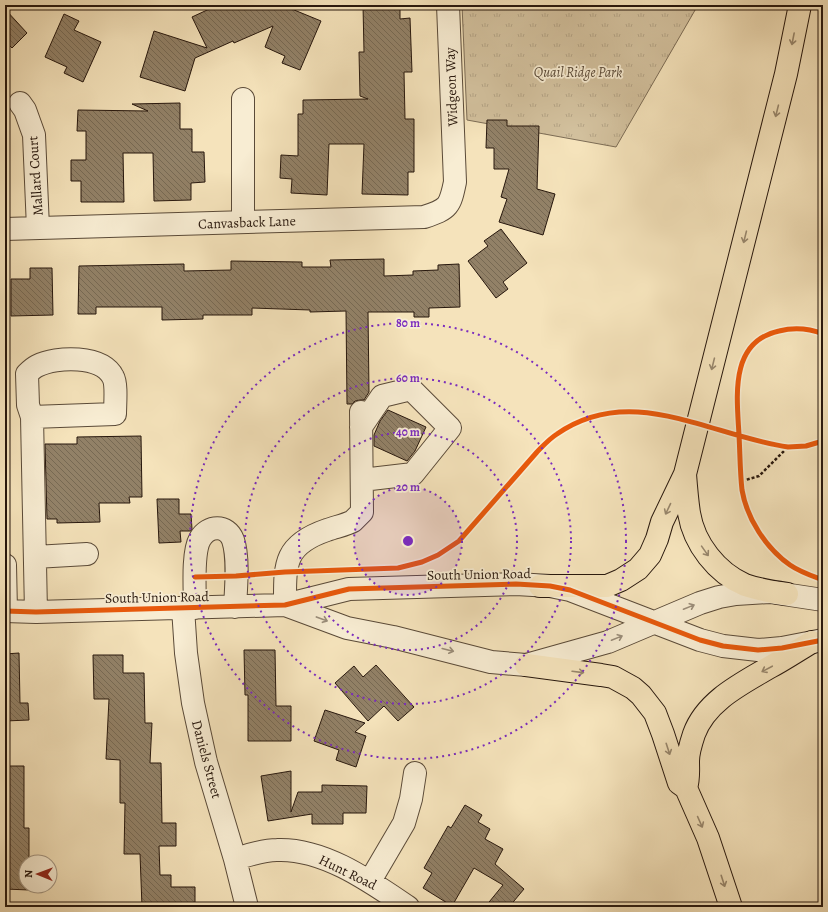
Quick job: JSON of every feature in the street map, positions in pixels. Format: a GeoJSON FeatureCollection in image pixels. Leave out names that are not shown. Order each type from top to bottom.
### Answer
{"type":"FeatureCollection","features":[{"type":"Feature","properties":{"kind":"highway"},"geometry":{"type":"LineString","coordinates":[[540,586],[606,586],[621,580],[638,569],[650,555],[662,522],[685,474],[786,74],[800,5]]}},
{"type":"Feature","properties":{"kind":"highway"},"geometry":{"type":"LineString","coordinates":[[685,474],[689,513],[692,526],[696,538],[711,559],[725,572],[744,584],[759,589],[787,594]]}},
{"type":"Feature","properties":{"kind":"highway"},"geometry":{"type":"LineString","coordinates":[[686,788],[689,780],[688,760],[692,741],[698,724],[710,709],[723,696],[742,683],[818,641]]}},
{"type":"Feature","properties":{"kind":"highway"},"geometry":{"type":"LineString","coordinates":[[526,665],[613,678],[623,682],[642,695],[655,713],[679,783],[686,788],[712,850],[731,907]]}},
{"type":"Feature","properties":{"kind":"street","name":"Widgeon Way"},"geometry":{"type":"LineString","coordinates":[[448,5],[454,168]]}},
{"type":"Feature","properties":{"kind":"street"},"geometry":{"type":"LineString","coordinates":[[243,99],[243,222]]}},
{"type":"Feature","properties":{"kind":"street","name":"Mallard Court"},"geometry":{"type":"LineString","coordinates":[[20,103],[25,110],[34,135],[38,228]]}},
{"type":"Feature","properties":{"kind":"street","name":"Canvasback Lane"},"geometry":{"type":"LineString","coordinates":[[5,229],[424,217],[440,212],[451,201],[455,182],[454,168]]}},
{"type":"Feature","properties":{"kind":"street"},"geometry":{"type":"LineString","coordinates":[[285,605],[285,572],[290,555],[302,542],[321,532],[352,521],[362,512],[361,420],[382,396],[411,389],[450,428],[412,474],[362,480]]}},
{"type":"Feature","properties":{"kind":"street"},"geometry":{"type":"LineString","coordinates":[[32,417],[36,612]]}},
{"type":"Feature","properties":{"kind":"street","name":"Daniels Street"},"geometry":{"type":"LineString","coordinates":[[235,607],[236,559],[230,534],[224,529],[210,529],[204,533],[200,539],[195,559],[189,608],[186,653],[193,703],[206,762],[235,859],[247,907]]}},
{"type":"Feature","properties":{"kind":"street"},"geometry":{"type":"LineString","coordinates":[[35,556],[87,554]]}},
{"type":"Feature","properties":{"kind":"street"},"geometry":{"type":"LineString","coordinates":[[5,566],[6,611]]}},
{"type":"Feature","properties":{"kind":"street","name":"South Union Road"},"geometry":{"type":"LineString","coordinates":[[6,611],[36,612],[285,605],[349,589],[516,584],[560,588],[579,593],[700,640],[734,648],[770,649],[818,641]]}},
{"type":"Feature","properties":{"kind":"street","name":"South Union Road"},"geometry":{"type":"LineString","coordinates":[[285,605],[347,628],[393,637],[491,662],[526,665],[608,642],[653,622],[719,597],[753,592],[787,594],[823,600]]}},
{"type":"Feature","properties":{"kind":"street"},"geometry":{"type":"LineString","coordinates":[[370,881],[404,823],[411,799],[415,773]]}},
{"type":"Feature","properties":{"kind":"street","name":"Hunt Road"},"geometry":{"type":"LineString","coordinates":[[235,859],[264,851],[278,850],[295,851],[324,858],[370,881],[408,907]]}},
{"type":"Feature","properties":{"kind":"path"},"geometry":{"type":"LineString","coordinates":[[741,474],[742,483],[759,476],[788,447]]}},
{"type":"Feature","properties":{"kind":"green space","name":"Quail Ridge Park"},"geometry":{"type":"Polygon","coordinates":[[[462,5],[698,5],[616,147],[467,120],[462,5]]]}},
{"type":"Feature","properties":{"kind":"building"},"geometry":{"type":"Polygon","coordinates":[[[218,5],[282,5],[321,21],[300,70],[282,63],[285,56],[265,47],[273,26],[234,43],[233,41],[195,58],[185,91],[140,77],[154,31],[207,48],[192,17],[218,5]]]}},
{"type":"Feature","properties":{"kind":"building"},"geometry":{"type":"Polygon","coordinates":[[[363,5],[400,5],[400,19],[410,18],[412,72],[404,72],[405,119],[414,119],[414,172],[408,172],[408,195],[362,194],[364,144],[329,144],[327,195],[291,193],[292,179],[280,178],[281,155],[298,156],[298,114],[303,114],[303,100],[368,99],[360,96],[359,52],[364,52],[363,5]]]}},
{"type":"Feature","properties":{"kind":"building"},"geometry":{"type":"Polygon","coordinates":[[[5,9],[27,33],[12,48],[5,41],[5,9]]]}},
{"type":"Feature","properties":{"kind":"building"},"geometry":{"type":"Polygon","coordinates":[[[64,14],[79,21],[74,30],[101,42],[83,82],[64,73],[67,67],[45,57],[64,14]]]}},
{"type":"Feature","properties":{"kind":"building"},"geometry":{"type":"Polygon","coordinates":[[[180,103],[180,129],[192,129],[192,152],[204,152],[205,182],[191,183],[191,200],[154,201],[153,153],[123,153],[124,202],[81,202],[81,181],[71,181],[71,160],[86,160],[86,131],[77,131],[78,110],[148,111],[132,104],[180,103]]]}},
{"type":"Feature","properties":{"kind":"building"},"geometry":{"type":"Polygon","coordinates":[[[487,120],[507,120],[507,126],[539,126],[537,189],[555,194],[543,235],[499,222],[507,199],[501,197],[509,169],[494,169],[494,148],[486,148],[487,120]]]}},
{"type":"Feature","properties":{"kind":"building"},"geometry":{"type":"Polygon","coordinates":[[[501,229],[527,263],[503,282],[508,289],[496,298],[468,261],[488,246],[484,241],[501,229]]]}},
{"type":"Feature","properties":{"kind":"building"},"geometry":{"type":"Polygon","coordinates":[[[384,259],[384,276],[413,275],[413,271],[438,270],[438,265],[459,264],[460,307],[429,308],[429,317],[414,317],[414,312],[368,312],[369,392],[364,400],[355,401],[352,404],[347,404],[346,311],[310,312],[310,310],[252,308],[252,315],[203,315],[203,319],[162,320],[162,307],[96,307],[96,314],[78,314],[79,266],[184,264],[184,271],[231,270],[231,261],[302,262],[302,267],[331,267],[330,260],[384,259]]]}},
{"type":"Feature","properties":{"kind":"building"},"geometry":{"type":"Polygon","coordinates":[[[30,268],[52,268],[53,315],[11,316],[11,279],[30,279],[30,268]]]}},
{"type":"Feature","properties":{"kind":"building"},"geometry":{"type":"Polygon","coordinates":[[[388,410],[426,427],[415,451],[407,461],[374,446],[374,435],[380,421],[388,410]]]}},
{"type":"Feature","properties":{"kind":"building"},"geometry":{"type":"Polygon","coordinates":[[[141,436],[142,497],[129,497],[130,503],[99,503],[100,522],[57,523],[57,519],[47,519],[45,444],[77,444],[77,437],[141,436]]]}},
{"type":"Feature","properties":{"kind":"building"},"geometry":{"type":"Polygon","coordinates":[[[157,499],[179,499],[179,514],[191,514],[192,529],[191,531],[180,531],[181,542],[159,543],[157,499]]]}},
{"type":"Feature","properties":{"kind":"building"},"geometry":{"type":"Polygon","coordinates":[[[244,650],[275,650],[276,706],[291,706],[291,741],[248,741],[248,695],[245,695],[244,650]]]}},
{"type":"Feature","properties":{"kind":"building"},"geometry":{"type":"Polygon","coordinates":[[[19,653],[20,703],[28,703],[29,720],[5,721],[5,654],[19,653]]]}},
{"type":"Feature","properties":{"kind":"building"},"geometry":{"type":"Polygon","coordinates":[[[93,655],[123,655],[123,673],[144,673],[145,723],[152,723],[150,763],[161,763],[162,823],[176,823],[176,846],[159,846],[160,875],[171,875],[171,887],[195,887],[195,907],[142,907],[140,854],[124,854],[125,803],[120,803],[120,760],[106,759],[109,699],[94,699],[93,655]]]}},
{"type":"Feature","properties":{"kind":"building"},"geometry":{"type":"Polygon","coordinates":[[[376,665],[414,707],[398,721],[384,706],[368,721],[335,683],[354,666],[363,677],[376,665]]]}},
{"type":"Feature","properties":{"kind":"building"},"geometry":{"type":"Polygon","coordinates":[[[325,710],[365,723],[355,732],[366,736],[356,767],[336,760],[339,750],[314,741],[325,710]]]}},
{"type":"Feature","properties":{"kind":"building"},"geometry":{"type":"Polygon","coordinates":[[[5,766],[24,766],[24,828],[29,828],[29,854],[18,854],[18,890],[5,889],[5,766]]]}},
{"type":"Feature","properties":{"kind":"building"},"geometry":{"type":"Polygon","coordinates":[[[291,771],[291,812],[298,792],[322,792],[322,785],[367,786],[366,813],[343,813],[343,824],[312,824],[312,814],[268,821],[261,776],[291,771]]]}},
{"type":"Feature","properties":{"kind":"building"},"geometry":{"type":"Polygon","coordinates":[[[465,805],[482,815],[478,822],[490,829],[485,839],[503,849],[495,864],[524,889],[509,907],[485,907],[503,885],[474,868],[452,906],[423,888],[432,873],[424,868],[448,826],[451,828],[465,805]]]}},
{"type":"Feature","properties":{"kind":"cycle path"},"geometry":{"type":"LineString","coordinates":[[823,334],[807,329],[791,329],[779,331],[763,337],[751,347],[744,359],[740,373],[737,404],[742,490],[748,512],[759,532],[781,558],[798,570],[823,580]]}},
{"type":"Feature","properties":{"kind":"cycle path"},"geometry":{"type":"LineString","coordinates":[[195,577],[398,568],[422,562],[438,555],[459,541],[551,438],[585,419],[614,413],[642,412],[671,417],[759,441],[788,447],[806,446],[823,441]]}},
{"type":"Feature","properties":{"kind":"cycle path"},"geometry":{"type":"LineString","coordinates":[[5,611],[36,612],[285,605],[349,589],[516,584],[550,586],[570,590],[700,640],[723,646],[758,650],[782,648],[823,640]]}}]}
